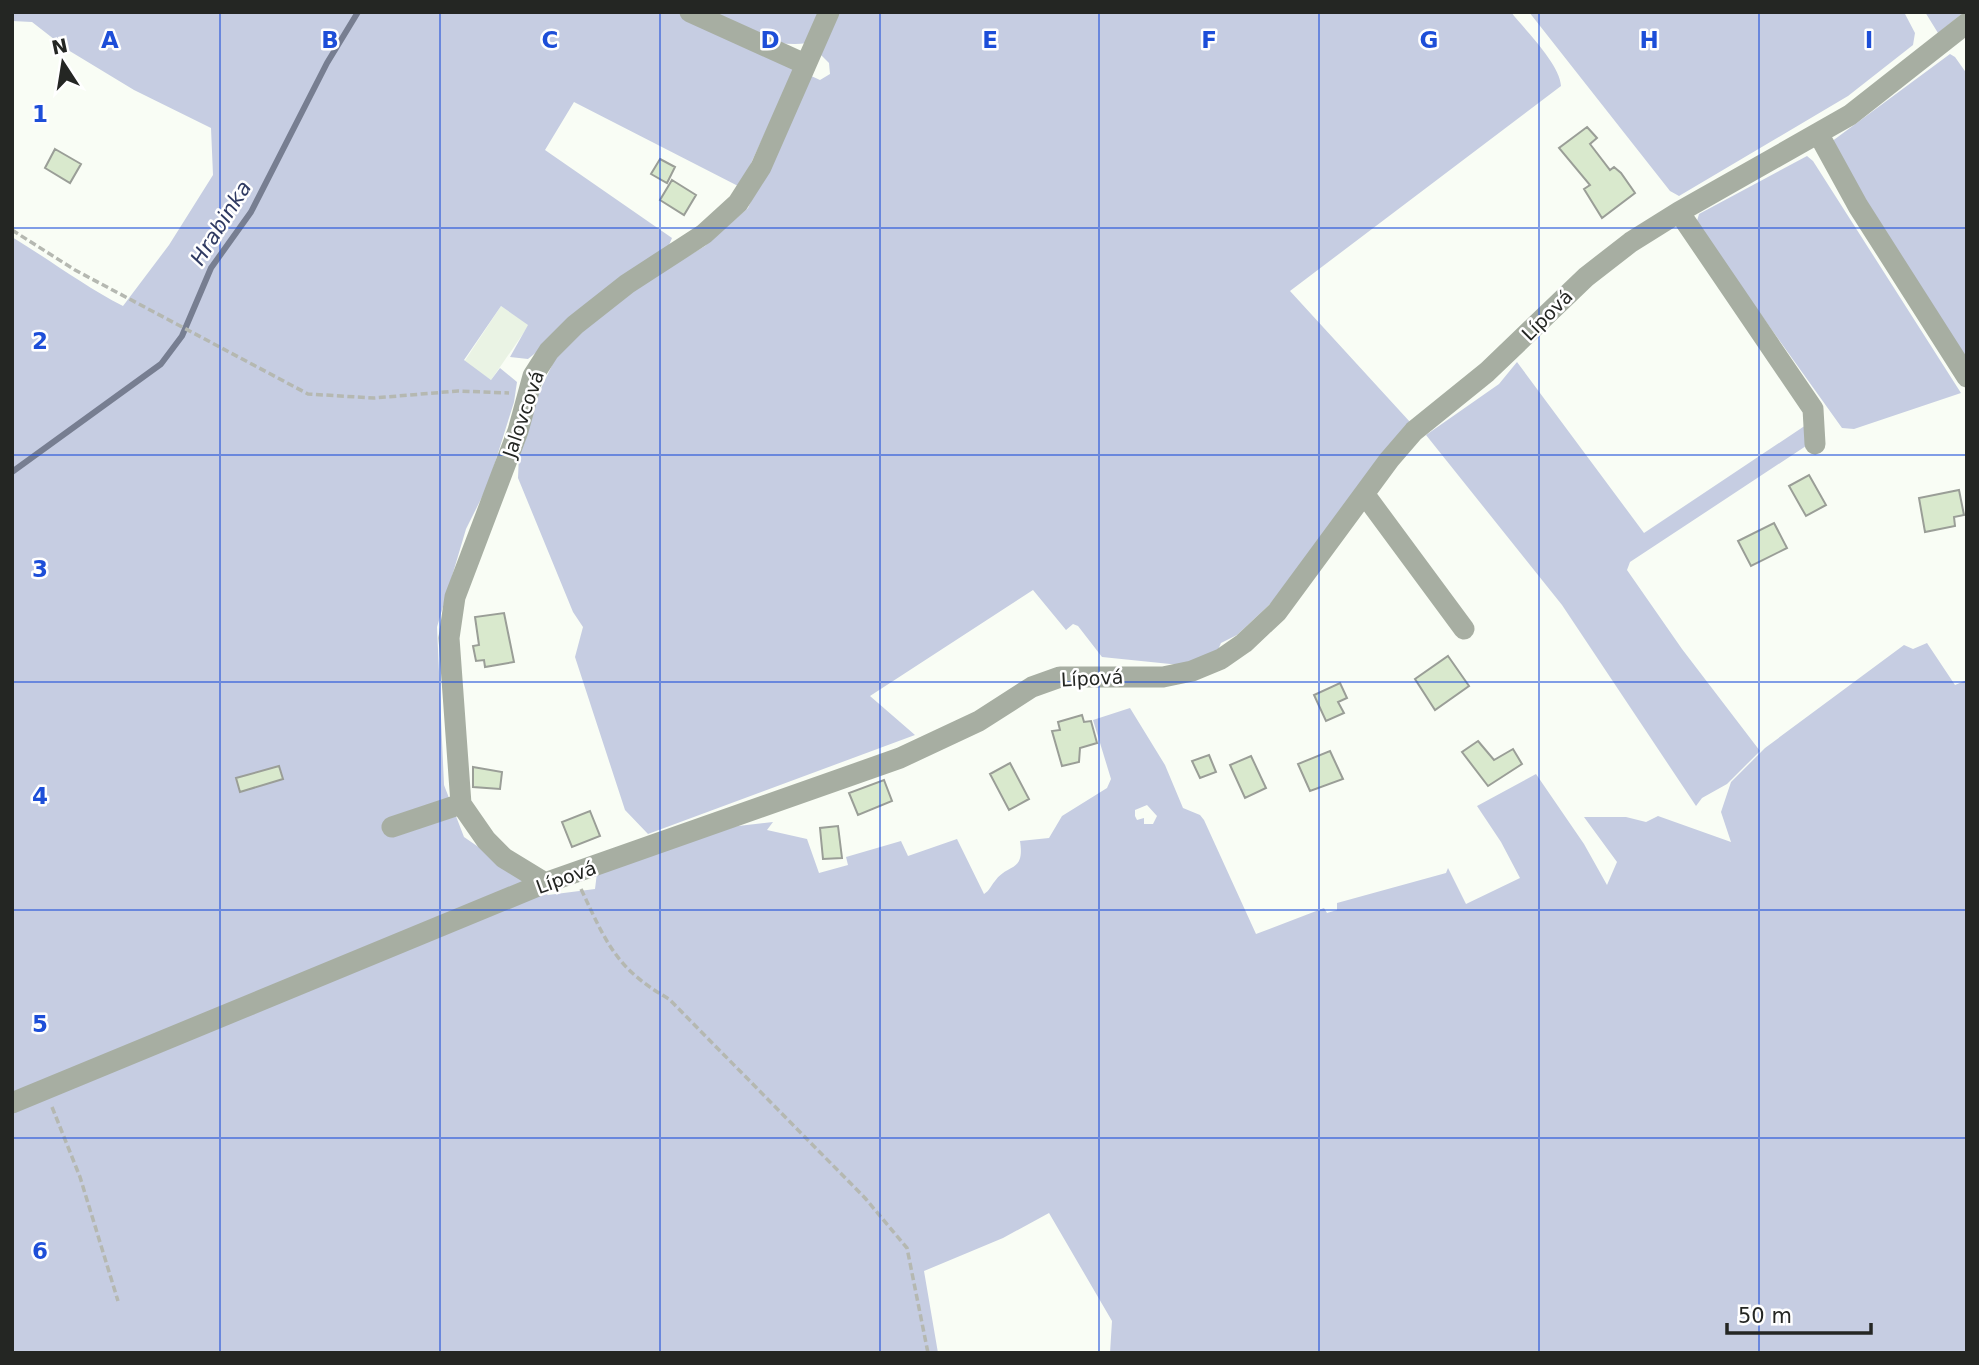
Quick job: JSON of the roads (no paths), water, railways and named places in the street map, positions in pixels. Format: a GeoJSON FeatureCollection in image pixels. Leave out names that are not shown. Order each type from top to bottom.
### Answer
{"type":"FeatureCollection","features":[{"type":"Feature","properties":{"kind":"street"},"geometry":{"type":"LineString","coordinates":[[690,12],[805,64]]}},
{"type":"Feature","properties":{"kind":"street","name":"Jalovcová"},"geometry":{"type":"LineString","coordinates":[[545,883],[504,858],[486,840],[461,804],[457,785],[450,620],[455,597],[518,431],[525,401],[538,368],[549,351],[575,325],[627,284],[704,234],[738,203],[761,167],[829,12]]}},
{"type":"Feature","properties":{"kind":"street","name":"Lípová"},"geometry":{"type":"LineString","coordinates":[[12,1102],[545,883],[900,758],[979,721],[1032,687],[1060,677],[1163,677],[1192,671],[1221,659],[1244,643],[1277,612],[1389,460],[1428,419],[1488,372],[1586,277],[1631,242],[1679,212],[1819,135],[1900,78],[1967,23]]}},
{"type":"Feature","properties":{"kind":"street"},"geometry":{"type":"LineString","coordinates":[[1819,135],[1858,206],[1967,377]]}},
{"type":"Feature","properties":{"kind":"street"},"geometry":{"type":"LineString","coordinates":[[1679,212],[1813,409],[1815,444]]}},
{"type":"Feature","properties":{"kind":"street"},"geometry":{"type":"LineString","coordinates":[[1365,495],[1465,629]]}},
{"type":"Feature","properties":{"kind":"street"},"geometry":{"type":"LineString","coordinates":[[392,827],[461,804]]}},
{"type":"Feature","properties":{"kind":"waterway","name":"Hrabinka"},"geometry":{"type":"LineString","coordinates":[[12,472],[161,364],[182,336],[211,268],[251,212],[327,63],[358,12]]}}]}
